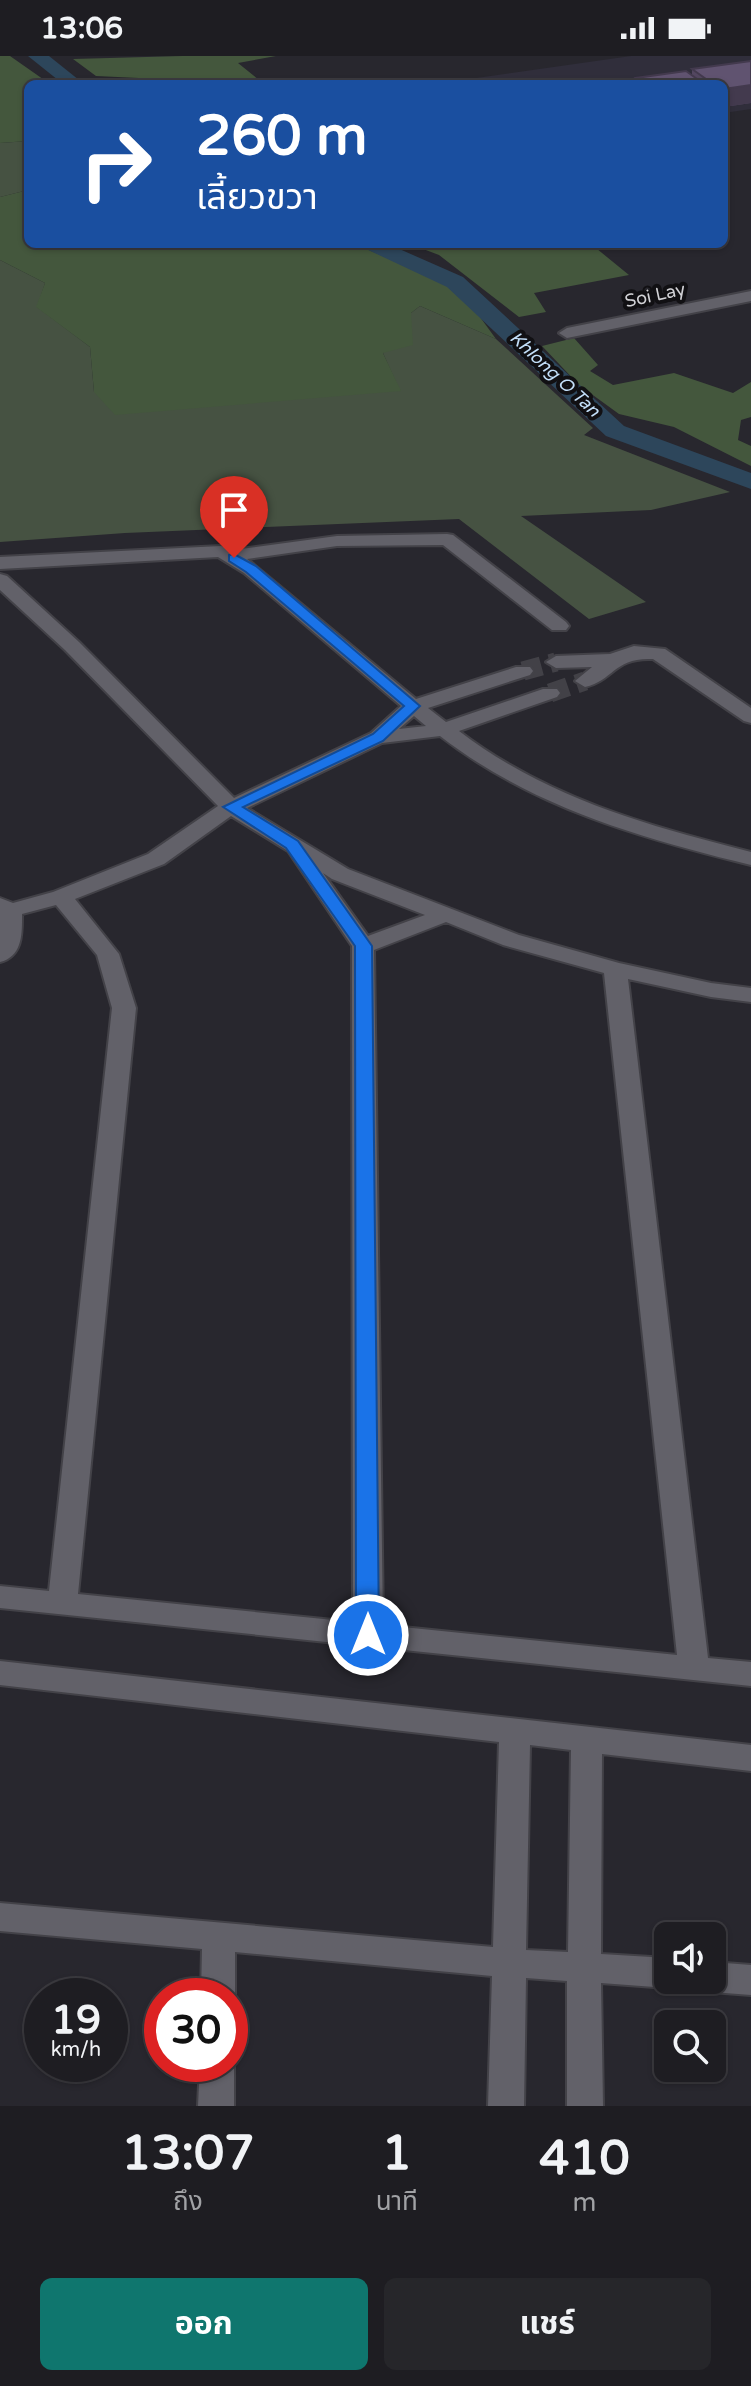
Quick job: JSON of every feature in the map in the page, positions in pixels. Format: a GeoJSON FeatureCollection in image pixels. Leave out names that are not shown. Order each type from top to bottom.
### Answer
{"type":"FeatureCollection","features":[{"type":"Feature","properties":{"kind":"street","name":"Soi Lay"},"geometry":{"type":"LineString","coordinates":[[567,333],[751,296]]}},
{"type":"Feature","properties":{"kind":"street"},"geometry":{"type":"LineString","coordinates":[[230,556],[337,541],[447,539],[559,626]]}},
{"type":"Feature","properties":{"kind":"street"},"geometry":{"type":"LineString","coordinates":[[0,563],[208,550],[230,556],[251,569],[442,730],[484,760],[540,791],[635,829],[751,859]]}},
{"type":"Feature","properties":{"kind":"street"},"geometry":{"type":"LineString","coordinates":[[0,580],[72,646],[231,807],[340,874],[511,940],[615,969],[711,990],[751,995]]}},
{"type":"Feature","properties":{"kind":"street"},"geometry":{"type":"LineString","coordinates":[[585,681],[613,660],[634,652],[658,653],[751,717]]}},
{"type":"Feature","properties":{"kind":"street"},"geometry":{"type":"LineString","coordinates":[[556,662],[613,660]]}},
{"type":"Feature","properties":{"kind":"street"},"geometry":{"type":"LineString","coordinates":[[0,955],[11,941],[6,908],[61,897],[156,859],[231,807],[378,737],[413,706],[523,671]]}},
{"type":"Feature","properties":{"kind":"street"},"geometry":{"type":"LineString","coordinates":[[378,737],[442,730],[550,693]]}},
{"type":"Feature","properties":{"kind":"street"},"geometry":{"type":"LineString","coordinates":[[292,845],[363,946],[368,1635]]}},
{"type":"Feature","properties":{"kind":"street"},"geometry":{"type":"LineString","coordinates":[[61,897],[108,954],[124,1008],[62,1604]]}},
{"type":"Feature","properties":{"kind":"street"},"geometry":{"type":"LineString","coordinates":[[363,946],[445,915]]}},
{"type":"Feature","properties":{"kind":"street"},"geometry":{"type":"LineString","coordinates":[[615,969],[694,1668]]}},
{"type":"Feature","properties":{"kind":"street"},"geometry":{"type":"LineString","coordinates":[[0,1597],[751,1674]]}},
{"type":"Feature","properties":{"kind":"street"},"geometry":{"type":"LineString","coordinates":[[0,1673],[751,1758]]}},
{"type":"Feature","properties":{"kind":"street"},"geometry":{"type":"LineString","coordinates":[[506,2106],[515,1731]]}},
{"type":"Feature","properties":{"kind":"street"},"geometry":{"type":"LineString","coordinates":[[585,2106],[587,1739]]}},
{"type":"Feature","properties":{"kind":"street"},"geometry":{"type":"LineString","coordinates":[[0,1917],[510,1963],[654,1972]]}},
{"type":"Feature","properties":{"kind":"street"},"geometry":{"type":"LineString","coordinates":[[218,1978],[219,1937]]}},
{"type":"Feature","properties":{"kind":"street"},"geometry":{"type":"LineString","coordinates":[[726,1978],[751,1980]]}},
{"type":"Feature","properties":{"kind":"street"},"geometry":{"type":"LineString","coordinates":[[216,2106],[217,2082]]}},
{"type":"Feature","properties":{"kind":"shaded area"},"geometry":{"type":"Polygon","coordinates":[[[631,56],[751,56],[751,109],[728,112],[728,80],[462,80],[631,56]]]}},
{"type":"Feature","properties":{"kind":"green space"},"geometry":{"type":"Polygon","coordinates":[[[0,56],[10,56],[44,80],[24,80],[24,141],[0,143],[0,56]]]}},
{"type":"Feature","properties":{"kind":"green space"},"geometry":{"type":"Polygon","coordinates":[[[276,56],[238,63],[259,80],[96,76],[73,59],[276,56]]]}},
{"type":"Feature","properties":{"kind":"green space"},"geometry":{"type":"Polygon","coordinates":[[[24,141],[24,191],[0,197],[0,143],[24,141]]]}},
{"type":"Feature","properties":{"kind":"green space"},"geometry":{"type":"Polygon","coordinates":[[[24,191],[24,248],[364,248],[454,287],[496,339],[420,306],[411,313],[413,345],[383,353],[401,391],[115,415],[94,392],[90,347],[36,307],[45,283],[0,260],[0,197],[24,191]]]}},
{"type":"Feature","properties":{"kind":"green space"},"geometry":{"type":"Polygon","coordinates":[[[421,248],[596,248],[629,275],[534,293],[546,312],[519,317],[439,255],[421,248]]]}},
{"type":"Feature","properties":{"kind":"green space"},"geometry":{"type":"Polygon","coordinates":[[[0,260],[45,283],[37,307],[90,347],[94,392],[400,391],[383,353],[411,313],[420,306],[496,339],[593,428],[584,435],[730,492],[651,510],[521,516],[646,602],[589,619],[459,519],[125,533],[0,542],[0,260]]]}},
{"type":"Feature","properties":{"kind":"green space"},"geometry":{"type":"Polygon","coordinates":[[[574,338],[598,365],[590,371],[613,385],[674,373],[733,393],[751,382],[751,417],[741,420],[738,440],[751,446],[751,466],[674,427],[619,414],[579,385],[542,346],[574,338]]]}},
{"type":"Feature","properties":{"kind":"building"},"geometry":{"type":"Polygon","coordinates":[[[751,61],[751,85],[728,88],[728,80],[707,80],[692,69],[751,61]]]}},
{"type":"Feature","properties":{"kind":"building"},"geometry":{"type":"Polygon","coordinates":[[[686,71],[698,80],[639,80],[636,78],[686,71]]]}},
{"type":"Feature","properties":{"kind":"waterway","name":"Khlong O Tan"},"geometry":{"type":"LineString","coordinates":[[37,56],[70,80]]}},
{"type":"Feature","properties":{"kind":"waterway","name":"Khlong O Tan"},"geometry":{"type":"LineString","coordinates":[[380,248],[455,282],[615,431],[702,461],[751,482]]}},
{"type":"Feature","properties":{"kind":"tunnel"},"geometry":{"type":"LineString","coordinates":[[523,671],[556,662]]}},
{"type":"Feature","properties":{"kind":"tunnel"},"geometry":{"type":"LineString","coordinates":[[550,693],[585,681]]}},
{"type":"Feature","properties":{"kind":"route"},"geometry":{"type":"LineString","coordinates":[[234,558],[413,706],[378,737],[231,807],[292,845],[363,946],[368,1635]]}}]}
